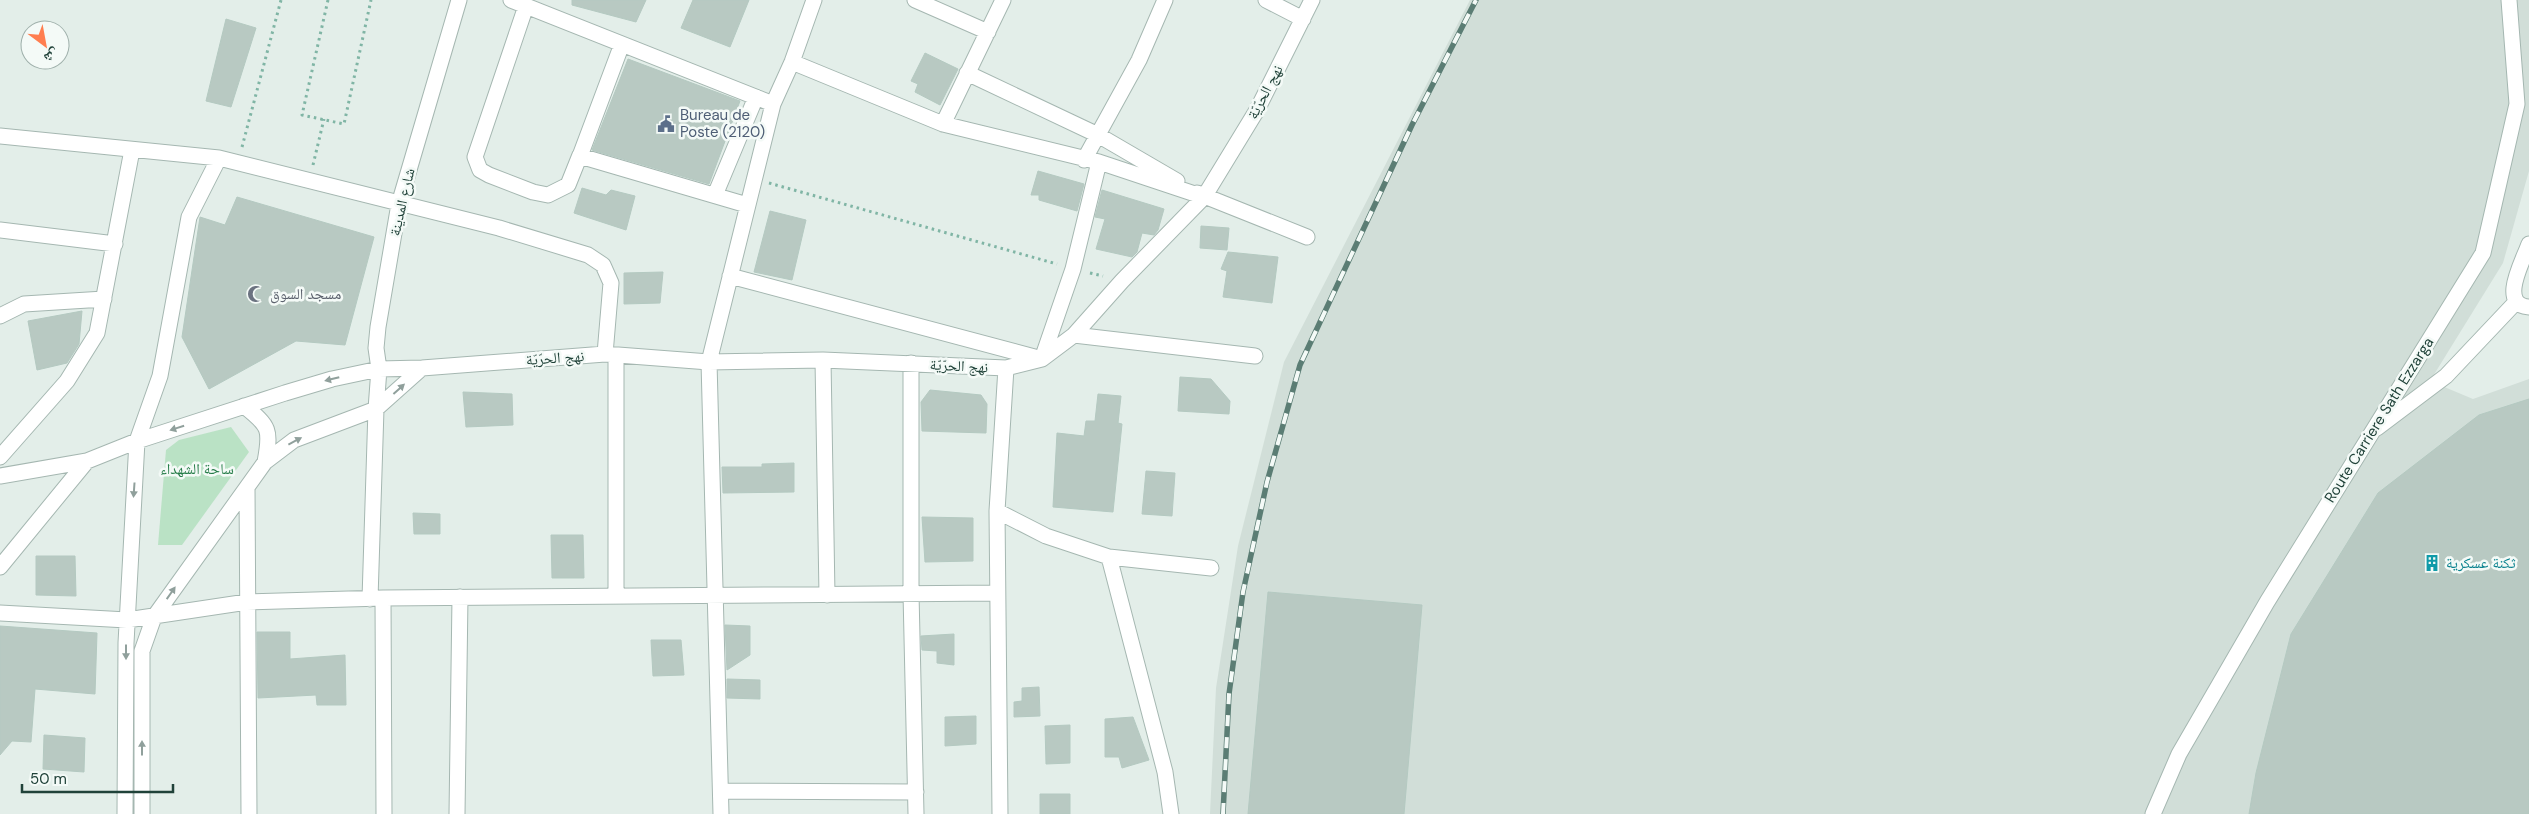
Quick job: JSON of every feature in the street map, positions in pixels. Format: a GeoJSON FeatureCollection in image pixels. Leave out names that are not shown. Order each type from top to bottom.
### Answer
{"type":"FeatureCollection","features":[{"type":"Feature","properties":{"kind":"street","name":"شارع المدينة"},"geometry":{"type":"LineString","coordinates":[[384,814],[376,598],[376,409],[380,369],[376,348],[399,204],[459,0]]}},
{"type":"Feature","properties":{"kind":"street"},"geometry":{"type":"LineString","coordinates":[[511,0],[773,104]]}},
{"type":"Feature","properties":{"kind":"street"},"geometry":{"type":"LineString","coordinates":[[721,814],[709,362],[773,104],[792,62],[814,0]]}},
{"type":"Feature","properties":{"kind":"street"},"geometry":{"type":"LineString","coordinates":[[915,0],[988,32]]}},
{"type":"Feature","properties":{"kind":"street"},"geometry":{"type":"LineString","coordinates":[[944,124],[1003,0]]}},
{"type":"Feature","properties":{"kind":"street"},"geometry":{"type":"LineString","coordinates":[[730,276],[1042,359],[1073,269],[1098,135],[1139,60],[1165,0]]}},
{"type":"Feature","properties":{"kind":"street"},"geometry":{"type":"LineString","coordinates":[[1266,0],[1303,19]]}},
{"type":"Feature","properties":{"kind":"street","name":"نهج الحرّيّة"},"geometry":{"type":"LineString","coordinates":[[0,476],[87,461],[244,406],[332,379],[380,369],[422,368],[610,354],[709,362],[823,360],[1006,368],[1042,359],[1074,335],[1122,281],[1204,197],[1257,110],[1312,0]]}},
{"type":"Feature","properties":{"kind":"street","name":"Route Carriere Sath Ezzarga"},"geometry":{"type":"LineString","coordinates":[[2153,814],[2179,754],[2267,602],[2483,253],[2517,104],[2509,0]]}},
{"type":"Feature","properties":{"kind":"street"},"geometry":{"type":"LineString","coordinates":[[526,6],[475,157],[480,170],[488,176],[533,192],[548,195],[568,185],[622,44]]}},
{"type":"Feature","properties":{"kind":"street"},"geometry":{"type":"LineString","coordinates":[[792,62],[944,124],[1092,161],[1204,197],[1307,237]]}},
{"type":"Feature","properties":{"kind":"street"},"geometry":{"type":"LineString","coordinates":[[967,73],[1098,135],[1204,197]]}},
{"type":"Feature","properties":{"kind":"street"},"geometry":{"type":"LineString","coordinates":[[715,195],[756,97]]}},
{"type":"Feature","properties":{"kind":"street"},"geometry":{"type":"LineString","coordinates":[[0,136],[214,158],[499,228],[598,259],[609,274],[611,283],[610,354],[616,596]]}},
{"type":"Feature","properties":{"kind":"street"},"geometry":{"type":"LineString","coordinates":[[0,457],[67,381],[97,333],[114,244],[139,151]]}},
{"type":"Feature","properties":{"kind":"street"},"geometry":{"type":"LineString","coordinates":[[580,155],[747,205]]}},
{"type":"Feature","properties":{"kind":"street"},"geometry":{"type":"LineString","coordinates":[[126,814],[127,620],[137,442],[160,376],[189,218],[214,158]]}},
{"type":"Feature","properties":{"kind":"street"},"geometry":{"type":"LineString","coordinates":[[0,230],[114,244]]}},
{"type":"Feature","properties":{"kind":"street"},"geometry":{"type":"LineString","coordinates":[[2371,432],[2446,376],[2522,305],[2513,288],[2529,244]]}},
{"type":"Feature","properties":{"kind":"street"},"geometry":{"type":"LineString","coordinates":[[0,316],[24,304],[104,299]]}},
{"type":"Feature","properties":{"kind":"street"},"geometry":{"type":"LineString","coordinates":[[1074,335],[1255,356]]}},
{"type":"Feature","properties":{"kind":"street"},"geometry":{"type":"LineString","coordinates":[[823,360],[827,595]]}},
{"type":"Feature","properties":{"kind":"street"},"geometry":{"type":"LineString","coordinates":[[911,363],[911,594],[916,814]]}},
{"type":"Feature","properties":{"kind":"street"},"geometry":{"type":"LineString","coordinates":[[142,814],[142,651],[154,617],[265,462],[294,440],[376,409],[422,368]]}},
{"type":"Feature","properties":{"kind":"street"},"geometry":{"type":"LineString","coordinates":[[1000,814],[997,511],[1006,368]]}},
{"type":"Feature","properties":{"kind":"street"},"geometry":{"type":"LineString","coordinates":[[244,406],[261,419],[270,436],[265,462]]}},
{"type":"Feature","properties":{"kind":"street"},"geometry":{"type":"LineString","coordinates":[[0,567],[87,461]]}},
{"type":"Feature","properties":{"kind":"street"},"geometry":{"type":"LineString","coordinates":[[247,486],[249,814]]}},
{"type":"Feature","properties":{"kind":"street"},"geometry":{"type":"LineString","coordinates":[[997,511],[1046,536],[1109,557],[1211,568]]}},
{"type":"Feature","properties":{"kind":"street"},"geometry":{"type":"LineString","coordinates":[[1109,557],[1165,772],[1171,814]]}},
{"type":"Feature","properties":{"kind":"street"},"geometry":{"type":"LineString","coordinates":[[0,613],[127,620],[247,602],[376,598],[997,592]]}},
{"type":"Feature","properties":{"kind":"street"},"geometry":{"type":"LineString","coordinates":[[458,814],[460,597]]}},
{"type":"Feature","properties":{"kind":"street"},"geometry":{"type":"LineString","coordinates":[[721,791],[916,792]]}},
{"type":"Feature","properties":{"kind":"path"},"geometry":{"type":"LineString","coordinates":[[237,164],[281,0]]}},
{"type":"Feature","properties":{"kind":"path"},"geometry":{"type":"LineString","coordinates":[[328,0],[302,115],[344,124],[370,0]]}},
{"type":"Feature","properties":{"kind":"path"},"geometry":{"type":"LineString","coordinates":[[310,182],[324,119]]}},
{"type":"Feature","properties":{"kind":"path"},"geometry":{"type":"LineString","coordinates":[[754,179],[1073,269],[1122,281]]}},
{"type":"Feature","properties":{"kind":"shaded area"},"geometry":{"type":"Polygon","coordinates":[[[1470,0],[2529,0],[2529,171],[2503,263],[2430,381],[2473,399],[2529,379],[2529,814],[1210,814],[1216,688],[1238,546],[1284,362],[1470,0]]]}},
{"type":"Feature","properties":{"kind":"green space","name":"ساحة الشهداء"},"geometry":{"type":"Polygon","coordinates":[[[231,427],[249,452],[182,545],[158,545],[166,450],[179,440],[231,427]]]}},
{"type":"Feature","properties":{"kind":"building"},"geometry":{"type":"Polygon","coordinates":[[[572,0],[646,0],[636,22],[572,5],[572,0]]]}},
{"type":"Feature","properties":{"kind":"building"},"geometry":{"type":"Polygon","coordinates":[[[693,0],[749,0],[730,47],[681,28],[693,0]]]}},
{"type":"Feature","properties":{"kind":"building"},"geometry":{"type":"Polygon","coordinates":[[[226,19],[256,28],[231,107],[206,101],[226,19]]]}},
{"type":"Feature","properties":{"kind":"building"},"geometry":{"type":"Polygon","coordinates":[[[925,53],[958,69],[940,105],[915,92],[918,84],[911,81],[925,53]]]}},
{"type":"Feature","properties":{"kind":"building","name":"Bureau de Poste (2120)"},"geometry":{"type":"Polygon","coordinates":[[[628,59],[740,101],[709,184],[592,150],[628,59]]]}},
{"type":"Feature","properties":{"kind":"building"},"geometry":{"type":"Polygon","coordinates":[[[1038,171],[1084,184],[1077,211],[1039,200],[1039,195],[1031,195],[1038,171]]]}},
{"type":"Feature","properties":{"kind":"building"},"geometry":{"type":"Polygon","coordinates":[[[582,188],[606,195],[611,190],[635,196],[626,230],[574,213],[582,188]]]}},
{"type":"Feature","properties":{"kind":"building"},"geometry":{"type":"Polygon","coordinates":[[[1102,190],[1164,209],[1158,230],[1154,235],[1142,233],[1137,252],[1132,257],[1096,249],[1105,219],[1095,217],[1102,190]]]}},
{"type":"Feature","properties":{"kind":"building","name":"مسجد السوق"},"geometry":{"type":"Polygon","coordinates":[[[237,197],[374,237],[345,345],[296,341],[209,389],[182,337],[200,217],[225,225],[237,197]]]}},
{"type":"Feature","properties":{"kind":"building"},"geometry":{"type":"Polygon","coordinates":[[[770,211],[806,220],[792,280],[754,272],[770,211]]]}},
{"type":"Feature","properties":{"kind":"building"},"geometry":{"type":"Polygon","coordinates":[[[1201,226],[1229,228],[1227,250],[1200,248],[1201,226]]]}},
{"type":"Feature","properties":{"kind":"building"},"geometry":{"type":"Polygon","coordinates":[[[1228,252],[1278,257],[1272,303],[1223,297],[1227,271],[1221,269],[1228,252]]]}},
{"type":"Feature","properties":{"kind":"building"},"geometry":{"type":"Polygon","coordinates":[[[663,272],[660,303],[624,304],[624,273],[663,272]]]}},
{"type":"Feature","properties":{"kind":"building"},"geometry":{"type":"Polygon","coordinates":[[[82,311],[79,344],[67,363],[37,370],[28,321],[82,311]]]}},
{"type":"Feature","properties":{"kind":"building"},"geometry":{"type":"Polygon","coordinates":[[[1180,377],[1211,379],[1230,401],[1229,414],[1178,411],[1180,377]]]}},
{"type":"Feature","properties":{"kind":"building"},"geometry":{"type":"Polygon","coordinates":[[[930,390],[981,395],[987,404],[986,433],[922,431],[921,402],[930,390]]]}},
{"type":"Feature","properties":{"kind":"building"},"geometry":{"type":"Polygon","coordinates":[[[463,392],[512,394],[513,425],[466,427],[463,392]]]}},
{"type":"Feature","properties":{"kind":"building"},"geometry":{"type":"Polygon","coordinates":[[[1098,394],[1121,396],[1118,423],[1122,424],[1113,512],[1053,507],[1057,433],[1084,436],[1086,421],[1095,421],[1098,394]]]}},
{"type":"Feature","properties":{"kind":"building","name":"ثكنة عسكرية"},"geometry":{"type":"Polygon","coordinates":[[[2529,399],[2529,814],[2249,814],[2256,773],[2291,634],[2378,493],[2479,415],[2529,399]]]}},
{"type":"Feature","properties":{"kind":"building"},"geometry":{"type":"Polygon","coordinates":[[[794,463],[794,492],[723,493],[722,467],[762,467],[762,464],[794,463]]]}},
{"type":"Feature","properties":{"kind":"building"},"geometry":{"type":"Polygon","coordinates":[[[1146,471],[1175,473],[1172,516],[1142,514],[1146,471]]]}},
{"type":"Feature","properties":{"kind":"building"},"geometry":{"type":"Polygon","coordinates":[[[413,513],[440,514],[440,534],[414,534],[413,513]]]}},
{"type":"Feature","properties":{"kind":"building"},"geometry":{"type":"Polygon","coordinates":[[[922,517],[973,518],[973,561],[925,562],[922,517]]]}},
{"type":"Feature","properties":{"kind":"building"},"geometry":{"type":"Polygon","coordinates":[[[551,535],[583,535],[584,578],[552,578],[551,535]]]}},
{"type":"Feature","properties":{"kind":"building"},"geometry":{"type":"Polygon","coordinates":[[[36,556],[75,556],[76,596],[36,595],[36,556]]]}},
{"type":"Feature","properties":{"kind":"building"},"geometry":{"type":"Polygon","coordinates":[[[1268,592],[1422,605],[1404,814],[1248,814],[1268,592]]]}},
{"type":"Feature","properties":{"kind":"building"},"geometry":{"type":"Polygon","coordinates":[[[725,625],[750,626],[750,655],[727,670],[725,625]]]}},
{"type":"Feature","properties":{"kind":"building"},"geometry":{"type":"Polygon","coordinates":[[[0,626],[97,633],[95,694],[35,689],[31,742],[12,741],[0,755],[0,626]]]}},
{"type":"Feature","properties":{"kind":"building"},"geometry":{"type":"Polygon","coordinates":[[[257,632],[290,632],[290,659],[345,655],[346,705],[317,705],[316,695],[258,698],[257,632]]]}},
{"type":"Feature","properties":{"kind":"building"},"geometry":{"type":"Polygon","coordinates":[[[954,634],[954,665],[937,663],[937,651],[922,650],[921,636],[954,634]]]}},
{"type":"Feature","properties":{"kind":"building"},"geometry":{"type":"Polygon","coordinates":[[[651,640],[681,640],[684,675],[653,676],[651,640]]]}},
{"type":"Feature","properties":{"kind":"building"},"geometry":{"type":"Polygon","coordinates":[[[727,679],[760,680],[760,699],[727,698],[727,679]]]}},
{"type":"Feature","properties":{"kind":"building"},"geometry":{"type":"Polygon","coordinates":[[[1039,687],[1040,716],[1014,717],[1014,702],[1022,701],[1022,688],[1039,687]]]}},
{"type":"Feature","properties":{"kind":"building"},"geometry":{"type":"Polygon","coordinates":[[[976,716],[976,744],[945,746],[945,717],[976,716]]]}},
{"type":"Feature","properties":{"kind":"building"},"geometry":{"type":"Polygon","coordinates":[[[1133,717],[1149,760],[1122,768],[1119,757],[1105,757],[1105,719],[1133,717]]]}},
{"type":"Feature","properties":{"kind":"building"},"geometry":{"type":"Polygon","coordinates":[[[1070,725],[1070,763],[1046,764],[1045,726],[1070,725]]]}},
{"type":"Feature","properties":{"kind":"building"},"geometry":{"type":"Polygon","coordinates":[[[44,735],[85,738],[84,772],[43,769],[44,735]]]}},
{"type":"Feature","properties":{"kind":"building"},"geometry":{"type":"Polygon","coordinates":[[[1040,794],[1070,794],[1070,814],[1040,814],[1040,794]]]}},
{"type":"Feature","properties":{"kind":"railway"},"geometry":{"type":"LineString","coordinates":[[1223,814],[1229,694],[1243,592],[1267,482],[1300,365],[1412,125],[1476,0]]}},
{"type":"Feature","properties":{"kind":"place","name":"Bureau de Poste (2120)"},"geometry":{"type":"Point","coordinates":[666,124]}},
{"type":"Feature","properties":{"kind":"place","name":"مسجد السوق"},"geometry":{"type":"Point","coordinates":[256,294]}},
{"type":"Feature","properties":{"kind":"place","name":"ثكنة عسكرية"},"geometry":{"type":"Point","coordinates":[2432,563]}}]}
